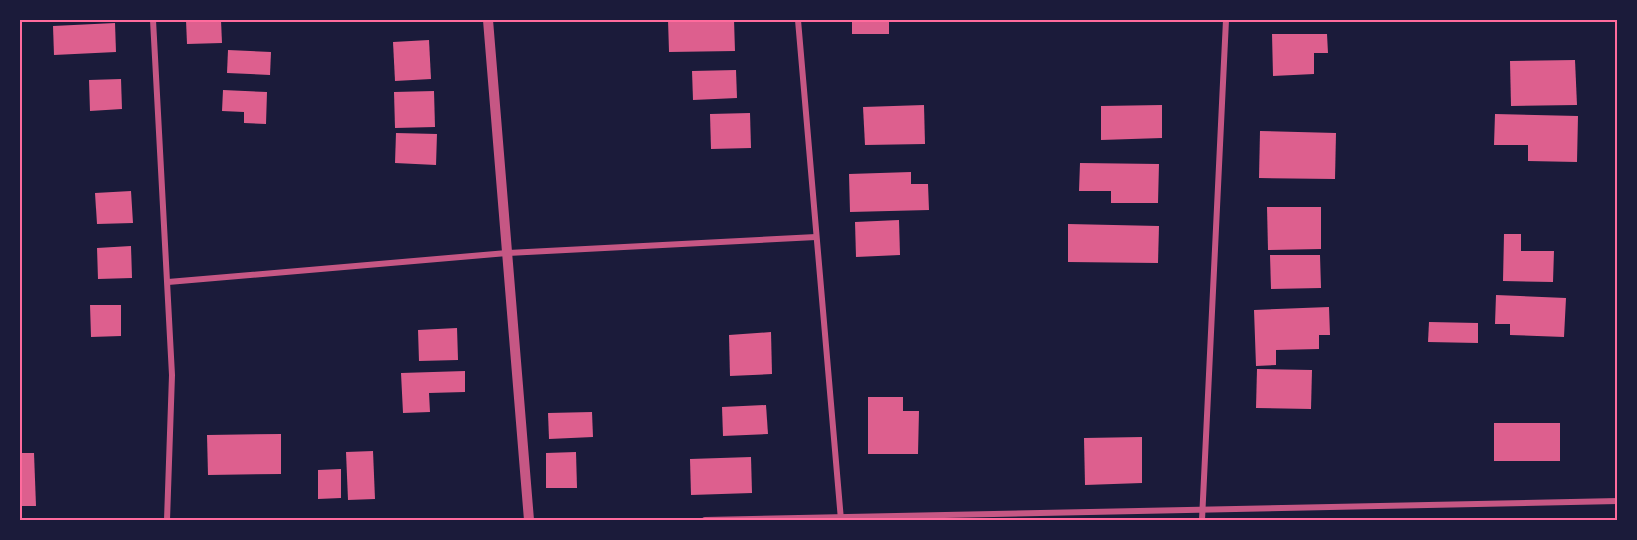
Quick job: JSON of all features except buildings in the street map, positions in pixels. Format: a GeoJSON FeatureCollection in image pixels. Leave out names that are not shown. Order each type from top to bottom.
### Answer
{"type":"FeatureCollection","features":[{"type":"Feature","properties":{"kind":"street"},"geometry":{"type":"LineString","coordinates":[[153,20],[172,384],[167,520]]}},
{"type":"Feature","properties":{"kind":"street"},"geometry":{"type":"LineString","coordinates":[[488,20],[529,520]]}},
{"type":"Feature","properties":{"kind":"street"},"geometry":{"type":"LineString","coordinates":[[798,20],[841,519]]}},
{"type":"Feature","properties":{"kind":"street"},"geometry":{"type":"LineString","coordinates":[[1202,520],[1226,20]]}},
{"type":"Feature","properties":{"kind":"street"},"geometry":{"type":"LineString","coordinates":[[168,282],[507,253],[816,237]]}},
{"type":"Feature","properties":{"kind":"street"},"geometry":{"type":"LineString","coordinates":[[705,520],[841,519],[1617,501]]}}]}
